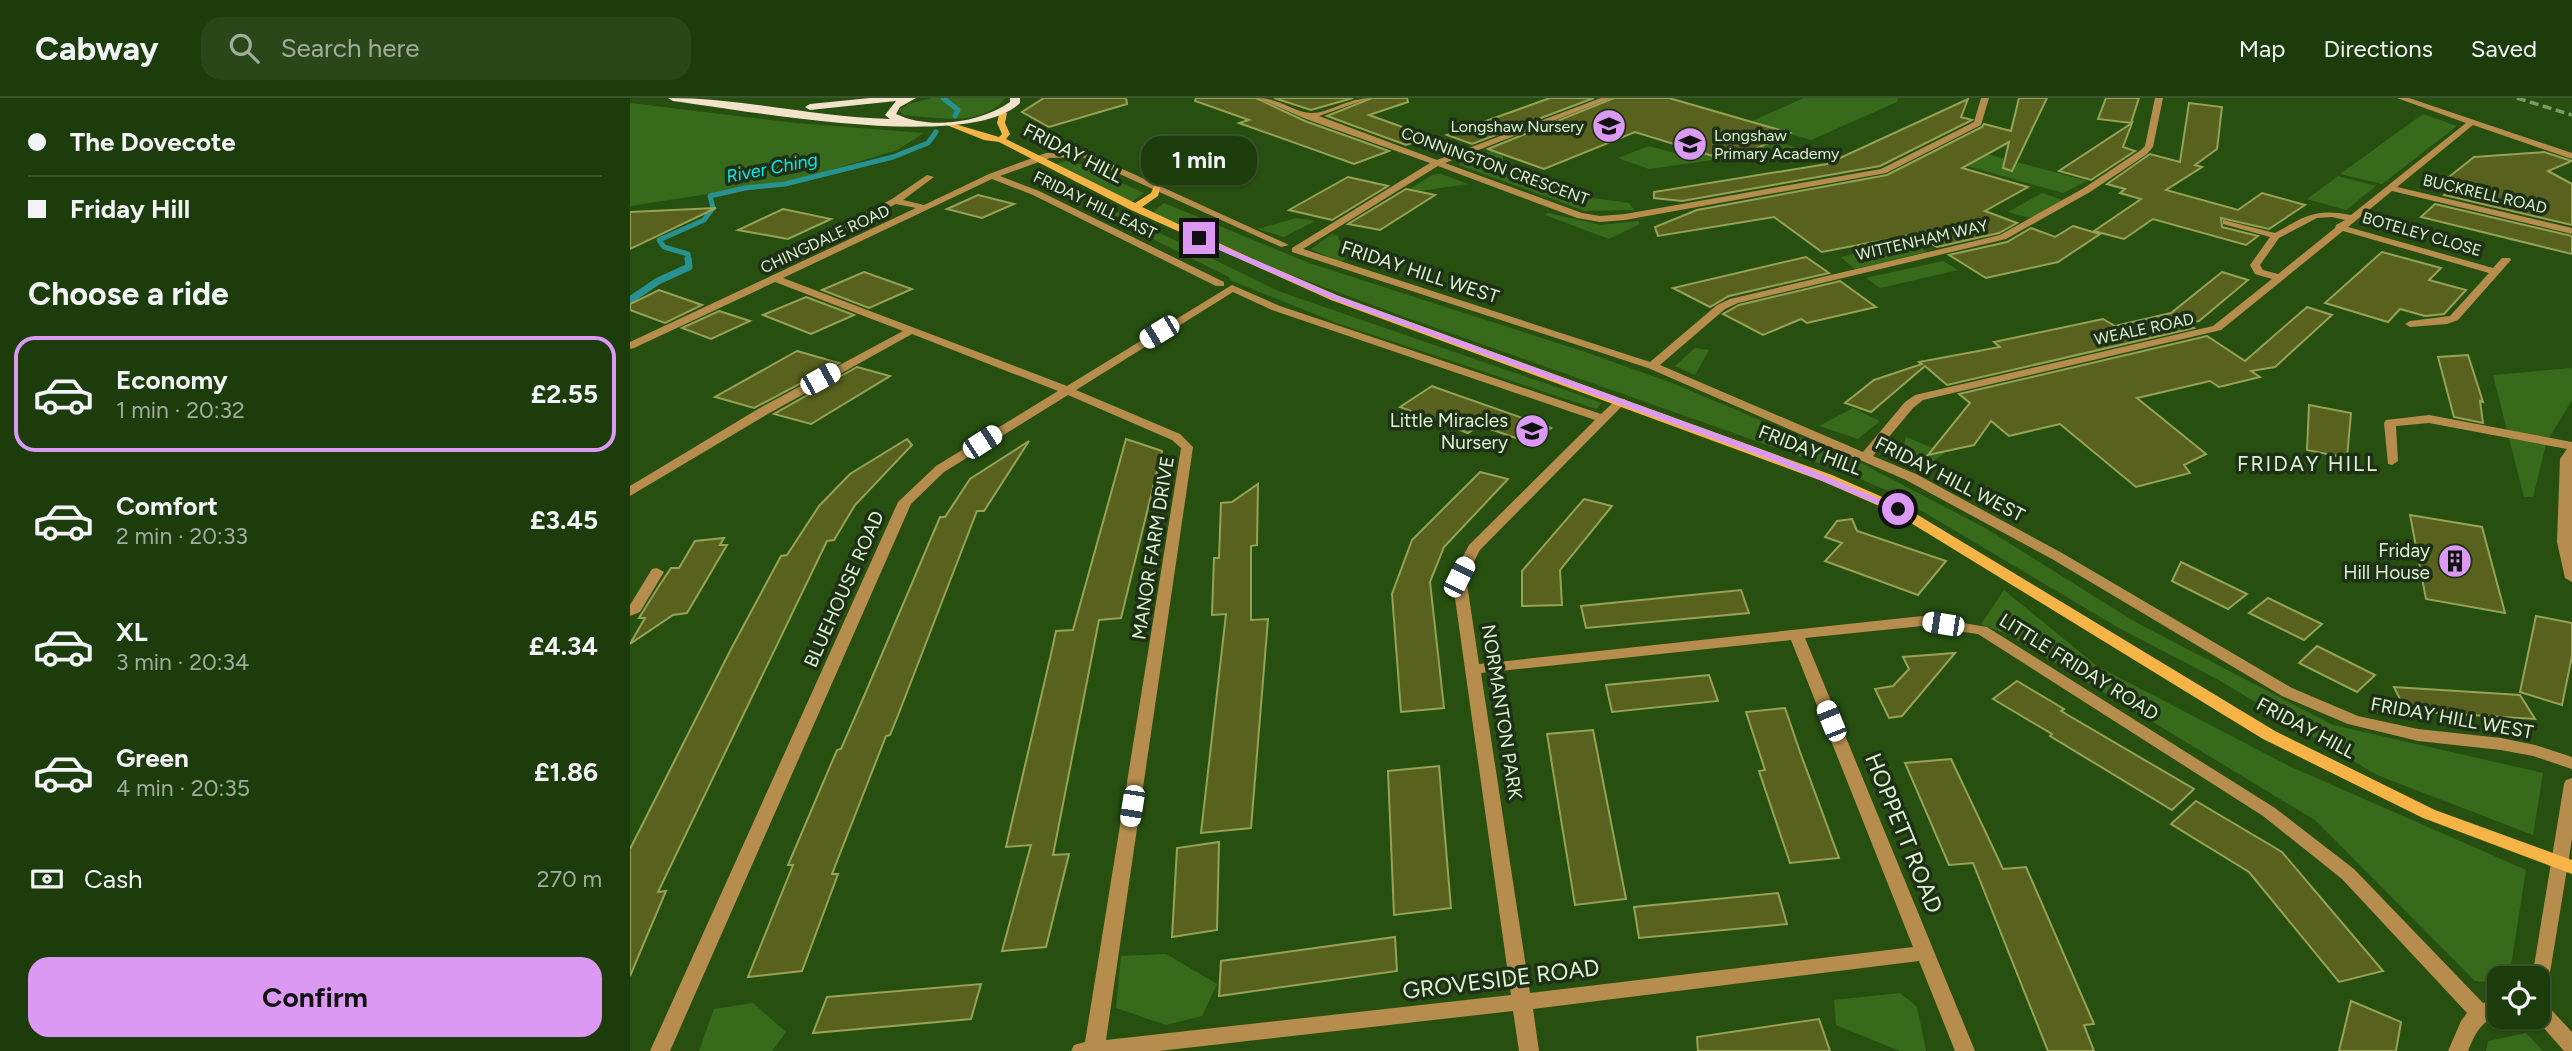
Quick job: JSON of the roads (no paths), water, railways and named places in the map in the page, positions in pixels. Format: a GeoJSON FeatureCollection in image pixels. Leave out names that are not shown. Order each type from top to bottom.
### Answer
{"type":"FeatureCollection","features":[{"type":"Feature","properties":{"kind":"main road"},"geometry":{"type":"LineString","coordinates":[[673,98],[854,121],[930,124],[948,124],[1003,113],[1015,103],[1015,98]]}},
{"type":"Feature","properties":{"kind":"main road"},"geometry":{"type":"LineString","coordinates":[[757,107],[829,106],[899,98]]}},
{"type":"Feature","properties":{"kind":"main road"},"geometry":{"type":"LineString","coordinates":[[904,122],[890,115],[891,109],[911,98]]}},
{"type":"Feature","properties":{"kind":"main road","name":"FRIDAY HILL"},"geometry":{"type":"LineString","coordinates":[[1000,140],[1006,134],[1001,123],[1003,113]]}},
{"type":"Feature","properties":{"kind":"main road","name":"FRIDAY HILL"},"geometry":{"type":"LineString","coordinates":[[948,124],[1000,140],[1134,208],[1264,269],[1335,298],[1622,401],[1827,478],[1898,509],[2269,735],[2429,814],[2566,865]]}},
{"type":"Feature","properties":{"kind":"main road"},"geometry":{"type":"LineString","coordinates":[[1134,208],[1155,194],[1158,186]]}},
{"type":"Feature","properties":{"kind":"street","name":"CONNINGTON CRESCENT"},"geometry":{"type":"LineString","coordinates":[[1262,98],[1580,216],[1600,219],[1625,217],[1884,171],[1978,123],[1985,98]]}},
{"type":"Feature","properties":{"kind":"street"},"geometry":{"type":"LineString","coordinates":[[1309,117],[1366,98]]}},
{"type":"Feature","properties":{"kind":"street"},"geometry":{"type":"LineString","coordinates":[[1289,248],[1437,163],[1608,98]]}},
{"type":"Feature","properties":{"kind":"street","name":"WITTENHAM WAY"},"geometry":{"type":"LineString","coordinates":[[1652,366],[1721,307],[1734,301],[2015,233],[2144,152],[2148,146],[2160,98]]}},
{"type":"Feature","properties":{"kind":"street"},"geometry":{"type":"LineString","coordinates":[[2401,98],[2572,156]]}},
{"type":"Feature","properties":{"kind":"street","name":"WEALE ROAD"},"geometry":{"type":"LineString","coordinates":[[1865,457],[1919,397],[2217,328],[2472,122]]}},
{"type":"Feature","properties":{"kind":"street","name":"FRIDAY HILL WEST"},"geometry":{"type":"LineString","coordinates":[[1034,159],[1062,153],[1083,154],[1289,248],[1405,288],[1652,366],[1943,493],[2057,556],[2287,692],[2354,720],[2418,735],[2501,744],[2572,763]]}},
{"type":"Feature","properties":{"kind":"street","name":"CHINGDALE ROAD"},"geometry":{"type":"LineString","coordinates":[[630,346],[992,176],[1034,159]]}},
{"type":"Feature","properties":{"kind":"street","name":"FRIDAY HILL EAST"},"geometry":{"type":"LineString","coordinates":[[992,176],[1043,197],[1276,308],[1602,418]]}},
{"type":"Feature","properties":{"kind":"street"},"geometry":{"type":"LineString","coordinates":[[832,253],[804,246],[895,201],[930,177]]}},
{"type":"Feature","properties":{"kind":"street","name":"BUCKRELL ROAD"},"geometry":{"type":"LineString","coordinates":[[2390,188],[2572,231]]}},
{"type":"Feature","properties":{"kind":"street"},"geometry":{"type":"LineString","coordinates":[[895,201],[927,208]]}},
{"type":"Feature","properties":{"kind":"street"},"geometry":{"type":"LineString","coordinates":[[2281,278],[2259,272],[2255,265],[2276,236],[2315,215],[2332,214],[2351,218]]}},
{"type":"Feature","properties":{"kind":"street"},"geometry":{"type":"LineString","coordinates":[[2226,222],[2276,236]]}},
{"type":"Feature","properties":{"kind":"street","name":"BOTELEY CLOSE"},"geometry":{"type":"LineString","coordinates":[[2339,227],[2496,271]]}},
{"type":"Feature","properties":{"kind":"street","name":"BOTELEY CLOSE"},"geometry":{"type":"LineString","coordinates":[[2410,324],[2454,318],[2506,260]]}},
{"type":"Feature","properties":{"kind":"street","name":"MANOR FARM DRIVE"},"geometry":{"type":"LineString","coordinates":[[777,279],[1065,389],[1177,437],[1187,447],[1089,1051]]}},
{"type":"Feature","properties":{"kind":"street","name":"BLUEHOUSE ROAD"},"geometry":{"type":"LineString","coordinates":[[660,1051],[905,502],[940,469],[1226,286]]}},
{"type":"Feature","properties":{"kind":"street"},"geometry":{"type":"LineString","coordinates":[[630,492],[762,412],[912,330]]}},
{"type":"Feature","properties":{"kind":"street","name":"NORMANTON PARK"},"geometry":{"type":"LineString","coordinates":[[1529,1051],[1475,669],[1459,577],[1474,548],[1622,401]]}},
{"type":"Feature","properties":{"kind":"street"},"geometry":{"type":"LineString","coordinates":[[2392,461],[2390,423],[2429,419],[2572,448],[2567,458],[2564,542],[2572,578]]}},
{"type":"Feature","properties":{"kind":"street"},"geometry":{"type":"LineString","coordinates":[[630,611],[635,609],[657,572]]}},
{"type":"Feature","properties":{"kind":"street","name":"LITTLE FRIDAY ROAD"},"geometry":{"type":"LineString","coordinates":[[1475,669],[1923,621],[1982,630],[2269,812],[2348,874],[2479,1012]]}},
{"type":"Feature","properties":{"kind":"street","name":"HOPPETT ROAD"},"geometry":{"type":"LineString","coordinates":[[1796,634],[1965,1051]]}},
{"type":"Feature","properties":{"kind":"street"},"geometry":{"type":"LineString","coordinates":[[2545,966],[2566,865],[2572,784]]}},
{"type":"Feature","properties":{"kind":"street","name":"GROVESIDE ROAD"},"geometry":{"type":"LineString","coordinates":[[1089,1051],[1926,953]]}},
{"type":"Feature","properties":{"kind":"street"},"geometry":{"type":"LineString","coordinates":[[2458,1051],[2467,1027],[2479,1012],[2487,1010]]}},
{"type":"Feature","properties":{"kind":"street"},"geometry":{"type":"LineString","coordinates":[[2550,1021],[2572,1046]]}},
{"type":"Feature","properties":{"kind":"waterway","name":"River Ching"},"geometry":{"type":"LineString","coordinates":[[943,98],[958,110],[955,116]]}},
{"type":"Feature","properties":{"kind":"waterway","name":"River Ching"},"geometry":{"type":"LineString","coordinates":[[689,261],[688,254],[664,247],[659,240],[704,220],[713,208],[710,196],[745,188],[785,184],[893,157],[928,143],[936,132]]}},
{"type":"Feature","properties":{"kind":"waterway","name":"River Ching"},"geometry":{"type":"LineString","coordinates":[[630,300],[658,281],[689,267],[688,259]]}},
{"type":"Feature","properties":{"kind":"railway"},"geometry":{"type":"LineString","coordinates":[[2517,98],[2572,115]]}},
{"type":"Feature","properties":{"kind":"place","name":"Longshaw Nursery"},"geometry":{"type":"Point","coordinates":[1609,126]}},
{"type":"Feature","properties":{"kind":"place","name":"Longshaw Primary Academy"},"geometry":{"type":"Point","coordinates":[1690,144]}},
{"type":"Feature","properties":{"kind":"place","name":"Little Miracles Nursery"},"geometry":{"type":"Point","coordinates":[1532,431]}},
{"type":"Feature","properties":{"kind":"place","name":"Friday Hill House"},"geometry":{"type":"Point","coordinates":[2455,561]}},
{"type":"Feature","properties":{"kind":"district","name":"FRIDAY HILL"},"geometry":{"type":"Point","coordinates":[2308,463]}}]}
